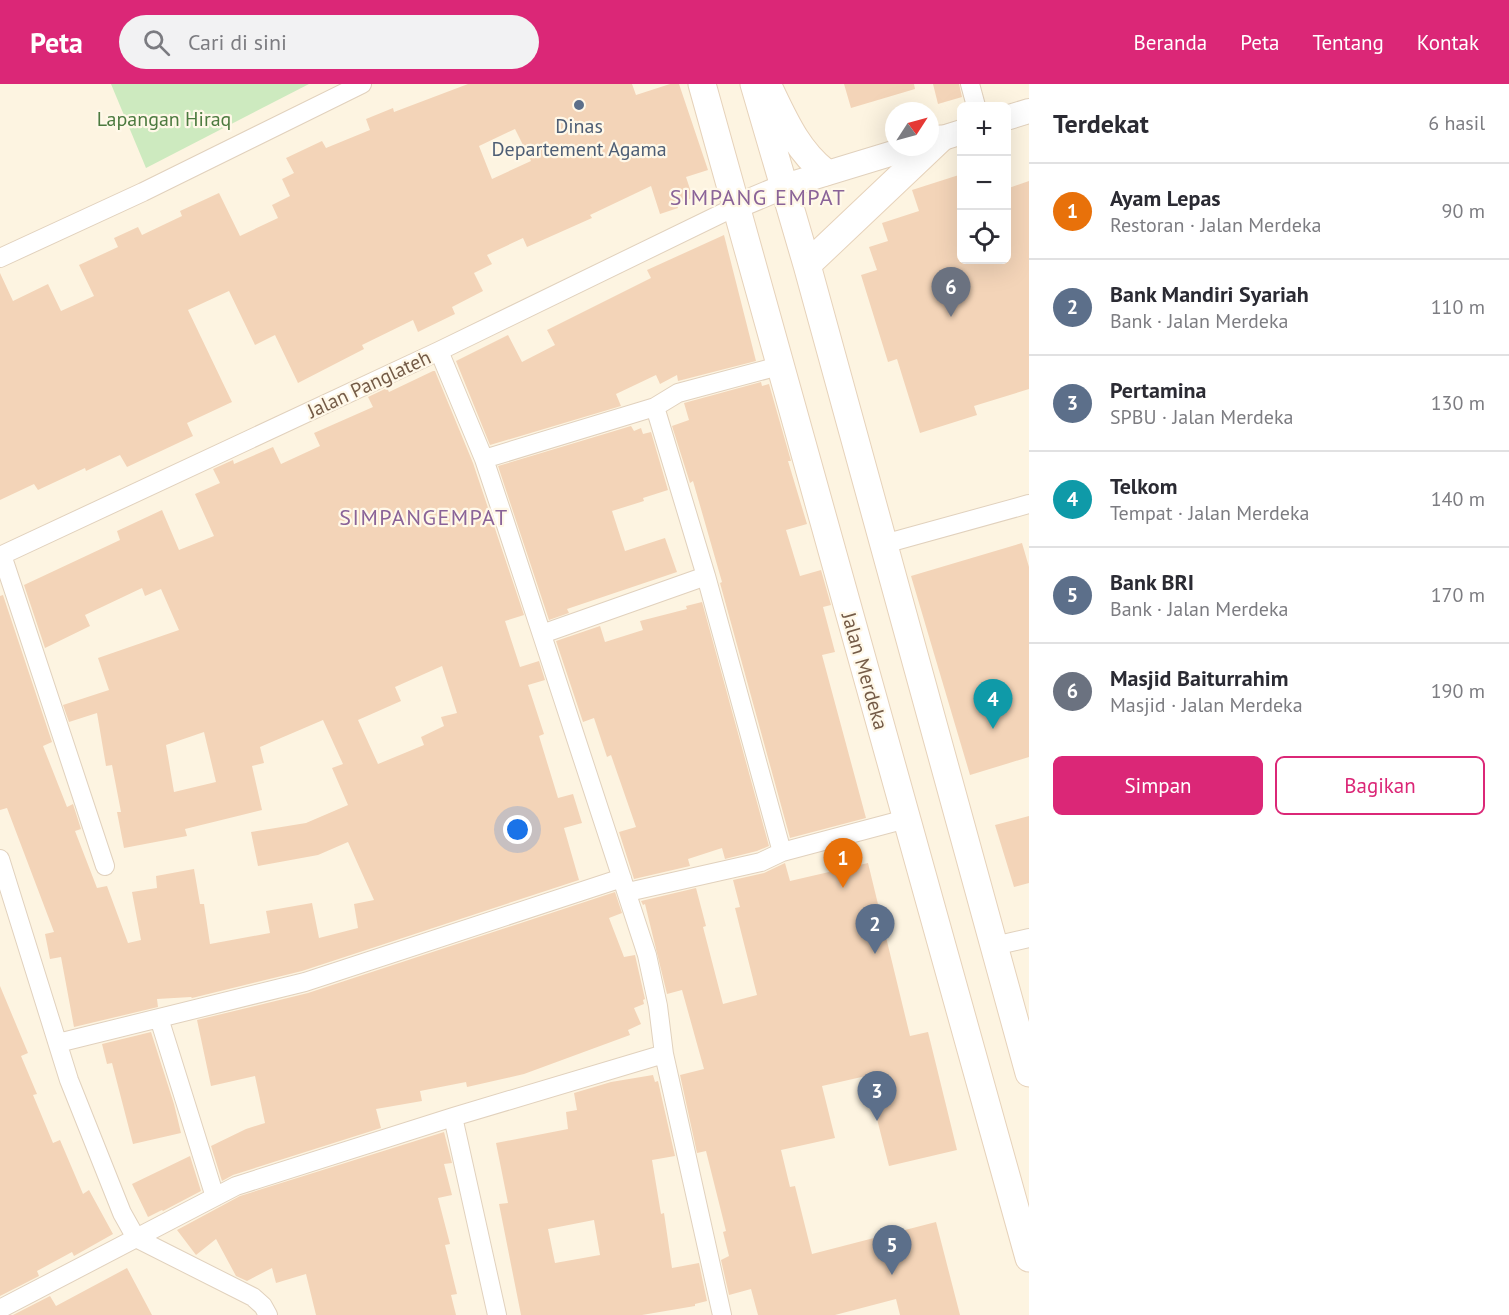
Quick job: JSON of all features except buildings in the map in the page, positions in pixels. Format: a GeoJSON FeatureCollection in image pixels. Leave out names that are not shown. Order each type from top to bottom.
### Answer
{"type":"FeatureCollection","features":[{"type":"Feature","properties":{"kind":"main road","name":"Jalan Merdeka"},"geometry":{"type":"LineString","coordinates":[[702,84],[1029,1258]]}},
{"type":"Feature","properties":{"kind":"main road"},"geometry":{"type":"LineString","coordinates":[[754,84],[807,265],[1029,1072]]}},
{"type":"Feature","properties":{"kind":"main road"},"geometry":{"type":"LineString","coordinates":[[767,84],[794,139],[810,161],[825,172]]}},
{"type":"Feature","properties":{"kind":"main road"},"geometry":{"type":"LineString","coordinates":[[807,265],[944,138]]}},
{"type":"Feature","properties":{"kind":"street"},"geometry":{"type":"LineString","coordinates":[[0,258],[143,192],[362,84]]}},
{"type":"Feature","properties":{"kind":"street"},"geometry":{"type":"LineString","coordinates":[[970,84],[975,102]]}},
{"type":"Feature","properties":{"kind":"street"},"geometry":{"type":"LineString","coordinates":[[1011,116],[1029,111]]}},
{"type":"Feature","properties":{"kind":"street"},"geometry":{"type":"LineString","coordinates":[[735,207],[825,172],[885,155]]}},
{"type":"Feature","properties":{"kind":"street","name":"Jalan Panglateh"},"geometry":{"type":"LineString","coordinates":[[1,555],[439,351],[735,207]]}},
{"type":"Feature","properties":{"kind":"street"},"geometry":{"type":"LineString","coordinates":[[439,351],[484,459],[647,955],[656,996],[664,1054],[722,1315]]}},
{"type":"Feature","properties":{"kind":"street"},"geometry":{"type":"LineString","coordinates":[[484,459],[655,407],[678,393],[779,366]]}},
{"type":"Feature","properties":{"kind":"street"},"geometry":{"type":"LineString","coordinates":[[655,407],[706,576],[782,852]]}},
{"type":"Feature","properties":{"kind":"street"},"geometry":{"type":"LineString","coordinates":[[884,544],[1029,504]]}},
{"type":"Feature","properties":{"kind":"street"},"geometry":{"type":"LineString","coordinates":[[1,555],[105,866]]}},
{"type":"Feature","properties":{"kind":"street"},"geometry":{"type":"LineString","coordinates":[[542,634],[706,576]]}},
{"type":"Feature","properties":{"kind":"street"},"geometry":{"type":"LineString","coordinates":[[58,1043],[305,982],[625,885],[760,862],[782,852],[906,819]]}},
{"type":"Feature","properties":{"kind":"street"},"geometry":{"type":"LineString","coordinates":[[1,862],[69,1080],[122,1213],[136,1238],[253,1297],[263,1306],[268,1315]]}},
{"type":"Feature","properties":{"kind":"street"},"geometry":{"type":"LineString","coordinates":[[994,946],[1029,938]]}},
{"type":"Feature","properties":{"kind":"street"},"geometry":{"type":"LineString","coordinates":[[159,1018],[215,1197]]}},
{"type":"Feature","properties":{"kind":"street"},"geometry":{"type":"LineString","coordinates":[[0,1309],[236,1186],[453,1117],[664,1054]]}},
{"type":"Feature","properties":{"kind":"street"},"geometry":{"type":"LineString","coordinates":[[453,1117],[497,1315]]}},
{"type":"Feature","properties":{"kind":"green space","name":"Lapangan Hiraq"},"geometry":{"type":"Polygon","coordinates":[[[111,84],[309,84],[146,168],[111,84]]]}},
{"type":"Feature","properties":{"kind":"place","name":"Dinas Departement Agama"},"geometry":{"type":"Point","coordinates":[579,105]}},
{"type":"Feature","properties":{"kind":"place","name":"Masjid Baiturrahim"},"geometry":{"type":"Point","coordinates":[951,317]}},
{"type":"Feature","properties":{"kind":"place","name":"Telkom"},"geometry":{"type":"Point","coordinates":[993,729]}},
{"type":"Feature","properties":{"kind":"place","name":"Ayam Lepas"},"geometry":{"type":"Point","coordinates":[843,888]}},
{"type":"Feature","properties":{"kind":"place","name":"Bank Mandiri Syariah"},"geometry":{"type":"Point","coordinates":[875,954]}},
{"type":"Feature","properties":{"kind":"place","name":"Pertamina"},"geometry":{"type":"Point","coordinates":[877,1121]}},
{"type":"Feature","properties":{"kind":"place","name":"Bank BRI"},"geometry":{"type":"Point","coordinates":[892,1275]}},
{"type":"Feature","properties":{"kind":"district","name":"SIMPANG EMPAT"},"geometry":{"type":"Point","coordinates":[758,197]}},
{"type":"Feature","properties":{"kind":"district","name":"SIMPANGEMPAT"},"geometry":{"type":"Point","coordinates":[424,517]}}]}
